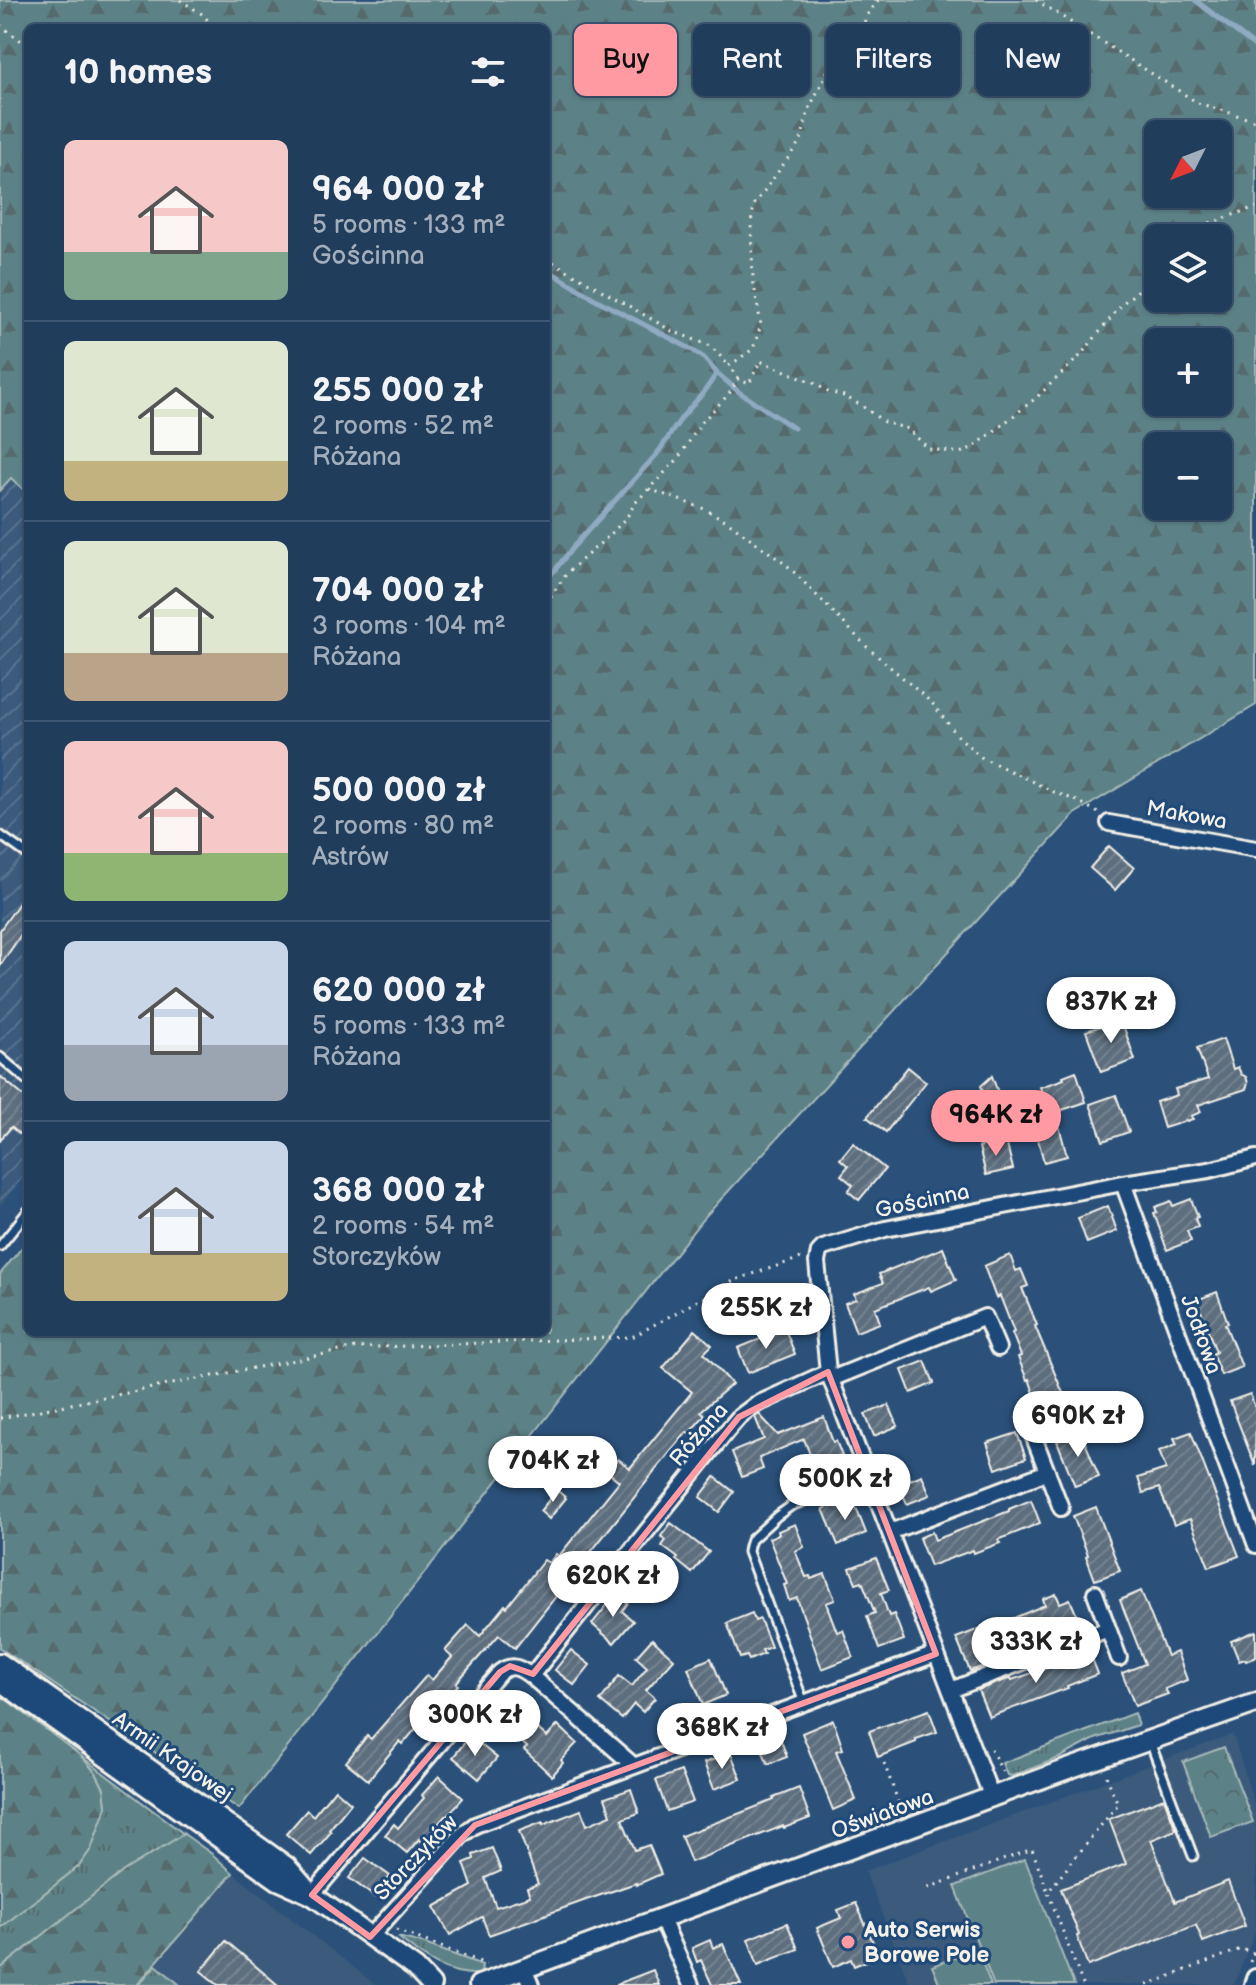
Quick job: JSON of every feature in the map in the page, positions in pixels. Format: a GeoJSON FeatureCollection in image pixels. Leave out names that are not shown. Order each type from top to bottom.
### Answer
{"type":"FeatureCollection","features":[{"type":"Feature","properties":{"kind":"street","name":"Makowa"},"geometry":{"type":"LineString","coordinates":[[1109,823],[1256,849]]}},
{"type":"Feature","properties":{"kind":"street","name":"Gościnna"},"geometry":{"type":"LineString","coordinates":[[819,1252],[831,1245],[885,1229],[1123,1183],[1209,1170],[1256,1158]]}},
{"type":"Feature","properties":{"kind":"street","name":"Jodłowa"},"geometry":{"type":"LineString","coordinates":[[1123,1183],[1256,1545]]}},
{"type":"Feature","properties":{"kind":"street"},"geometry":{"type":"LineString","coordinates":[[819,1252],[817,1262],[829,1375],[992,1798]]}},
{"type":"Feature","properties":{"kind":"street","name":"Różana"},"geometry":{"type":"LineString","coordinates":[[531,1676],[726,1432],[755,1405],[985,1317],[998,1348]]}},
{"type":"Feature","properties":{"kind":"street"},"geometry":{"type":"LineString","coordinates":[[1033,1435],[1061,1508]]}},
{"type":"Feature","properties":{"kind":"street"},"geometry":{"type":"LineString","coordinates":[[890,1532],[1047,1472]]}},
{"type":"Feature","properties":{"kind":"street"},"geometry":{"type":"LineString","coordinates":[[1095,1593],[1119,1658]]}},
{"type":"Feature","properties":{"kind":"street"},"geometry":{"type":"LineString","coordinates":[[951,1690],[1108,1629]]}},
{"type":"Feature","properties":{"kind":"street","name":"Storczyków"},"geometry":{"type":"LineString","coordinates":[[375,1931],[451,1846],[475,1825],[936,1654]]}},
{"type":"Feature","properties":{"kind":"street","name":"Armii Krajowej"},"geometry":{"type":"LineString","coordinates":[[0,1663],[286,1866],[312,1895]]}},
{"type":"Feature","properties":{"kind":"street"},"geometry":{"type":"LineString","coordinates":[[312,1895],[500,1672],[510,1666],[516,1666],[531,1676],[633,1765]]}},
{"type":"Feature","properties":{"kind":"street","name":"Armii Krajowej"},"geometry":{"type":"LineString","coordinates":[[0,1681],[278,1880],[312,1895],[375,1931],[431,1985]]}},
{"type":"Feature","properties":{"kind":"street","name":"Oświatowa"},"geometry":{"type":"LineString","coordinates":[[479,1985],[527,1977],[662,1919],[1255,1704]]}},
{"type":"Feature","properties":{"kind":"street"},"geometry":{"type":"LineString","coordinates":[[662,1919],[691,1985]]}},
{"type":"Feature","properties":{"kind":"street"},"geometry":{"type":"LineString","coordinates":[[1254,1985],[1256,1979]]}},
{"type":"Feature","properties":{"kind":"lane"},"geometry":{"type":"LineString","coordinates":[[0,835],[24,852]]}},
{"type":"Feature","properties":{"kind":"lane"},"geometry":{"type":"LineString","coordinates":[[0,1057],[24,1078]]}},
{"type":"Feature","properties":{"kind":"lane"},"geometry":{"type":"LineString","coordinates":[[0,1246],[24,1216]]}},
{"type":"Feature","properties":{"kind":"lane"},"geometry":{"type":"LineString","coordinates":[[804,1703],[748,1552],[749,1546],[751,1540],[791,1506],[869,1476]]}},
{"type":"Feature","properties":{"kind":"lane"},"geometry":{"type":"LineString","coordinates":[[1149,1740],[1193,1856]]}},
{"type":"Feature","properties":{"kind":"path"},"geometry":{"type":"LineString","coordinates":[[180,0],[211,24]]}},
{"type":"Feature","properties":{"kind":"path"},"geometry":{"type":"LineString","coordinates":[[729,366],[753,349],[761,325],[753,279],[751,224],[754,205],[801,140],[809,109],[829,68],[861,31],[867,15],[878,0]]}},
{"type":"Feature","properties":{"kind":"path"},"geometry":{"type":"LineString","coordinates":[[1036,0],[1198,103],[1256,121]]}},
{"type":"Feature","properties":{"kind":"path"},"geometry":{"type":"LineString","coordinates":[[0,25],[24,43]]}},
{"type":"Feature","properties":{"kind":"path"},"geometry":{"type":"LineString","coordinates":[[1209,224],[1256,207]]}},
{"type":"Feature","properties":{"kind":"path"},"geometry":{"type":"LineString","coordinates":[[550,260],[672,331],[711,346],[738,379],[749,384],[760,361],[813,382],[828,392],[844,396],[884,422],[908,429],[929,449],[960,453],[974,447],[1036,398],[1080,356],[1123,303],[1144,286]]}},
{"type":"Feature","properties":{"kind":"path"},"geometry":{"type":"LineString","coordinates":[[550,597],[567,573],[613,532],[635,503],[677,460],[695,432],[729,394],[738,379]]}},
{"type":"Feature","properties":{"kind":"path"},"geometry":{"type":"LineString","coordinates":[[649,489],[702,508],[727,521],[789,567],[867,647],[932,703],[957,735],[981,757],[1080,802],[1109,823]]}},
{"type":"Feature","properties":{"kind":"path"},"geometry":{"type":"LineString","coordinates":[[0,1418],[355,1348],[632,1337],[735,1280],[819,1252]]}},
{"type":"Feature","properties":{"kind":"path"},"geometry":{"type":"LineString","coordinates":[[884,1763],[903,1815]]}},
{"type":"Feature","properties":{"kind":"path"},"geometry":{"type":"LineString","coordinates":[[1048,1892],[1118,1804],[1105,1773]]}},
{"type":"Feature","properties":{"kind":"path"},"geometry":{"type":"LineString","coordinates":[[928,1888],[1032,1849],[1083,1985]]}},
{"type":"Feature","properties":{"kind":"path"},"geometry":{"type":"LineString","coordinates":[[375,1931],[492,1967]]}},
{"type":"Feature","properties":{"kind":"path"},"geometry":{"type":"LineString","coordinates":[[1147,1985],[1241,1949],[1254,1953]]}},
{"type":"Feature","properties":{"kind":"highlighted area"},"geometry":{"type":"Polygon","coordinates":[[[828,1372],[936,1654],[475,1825],[370,1937],[312,1895],[500,1672],[510,1666],[533,1674],[739,1417],[828,1372]]]}},
{"type":"Feature","properties":{"kind":"shaded area"},"geometry":{"type":"Polygon","coordinates":[[[10,477],[24,490],[24,1176],[0,1206],[0,490],[10,477]]]}},
{"type":"Feature","properties":{"kind":"shaded area"},"geometry":{"type":"Polygon","coordinates":[[[1233,1734],[1256,1811],[1256,1930],[1234,1985],[910,1985],[865,1871],[1233,1734]]]}},
{"type":"Feature","properties":{"kind":"shaded area"},"geometry":{"type":"Polygon","coordinates":[[[233,1873],[376,1985],[180,1985],[156,1965],[233,1873]]]}},
{"type":"Feature","properties":{"kind":"green space"},"geometry":{"type":"Polygon","coordinates":[[[0,0],[1256,0],[1256,705],[1076,813],[702,1220],[239,1809],[0,1648],[0,1274],[24,1245],[24,1336],[550,1336],[550,24],[24,24],[24,490],[11,478],[0,490],[0,0]]]}},
{"type":"Feature","properties":{"kind":"green space"},"geometry":{"type":"Polygon","coordinates":[[[0,1695],[81,1756],[96,1773],[104,1789],[106,1807],[91,1849],[79,1866],[0,1928],[0,1695]]]}},
{"type":"Feature","properties":{"kind":"green space"},"geometry":{"type":"Polygon","coordinates":[[[1134,1713],[1138,1725],[1095,1739],[1059,1758],[1012,1776],[1007,1775],[1002,1763],[1134,1713]]]}},
{"type":"Feature","properties":{"kind":"green space"},"geometry":{"type":"Polygon","coordinates":[[[1224,1747],[1253,1822],[1211,1837],[1183,1762],[1224,1747]]]}},
{"type":"Feature","properties":{"kind":"green space"},"geometry":{"type":"Polygon","coordinates":[[[81,1756],[184,1834],[125,1870],[0,1969],[0,1928],[79,1866],[91,1849],[106,1807],[104,1789],[96,1773],[81,1756]]]}},
{"type":"Feature","properties":{"kind":"green space"},"geometry":{"type":"Polygon","coordinates":[[[184,1834],[233,1873],[137,1985],[0,1985],[0,1969],[125,1870],[184,1834]]]}},
{"type":"Feature","properties":{"kind":"green space"},"geometry":{"type":"Polygon","coordinates":[[[1025,1859],[1074,1985],[994,1985],[955,1886],[1025,1859]]]}},
{"type":"Feature","properties":{"kind":"green space"},"geometry":{"type":"Polygon","coordinates":[[[398,1937],[482,1965],[481,1974],[446,1969],[398,1937]]]}},
{"type":"Feature","properties":{"kind":"green space"},"geometry":{"type":"Polygon","coordinates":[[[977,1949],[991,1985],[940,1985],[932,1966],[977,1949]]]}},
{"type":"Feature","properties":{"kind":"green space"},"geometry":{"type":"Polygon","coordinates":[[[156,1965],[180,1985],[138,1985],[156,1965]]]}},
{"type":"Feature","properties":{"kind":"building"},"geometry":{"type":"Polygon","coordinates":[[[1109,846],[1134,868],[1115,890],[1090,868],[1109,846]]]}},
{"type":"Feature","properties":{"kind":"building"},"geometry":{"type":"Polygon","coordinates":[[[19,903],[24,906],[24,930],[0,966],[0,930],[19,903]]]}},
{"type":"Feature","properties":{"kind":"building"},"geometry":{"type":"Polygon","coordinates":[[[1121,1019],[1135,1060],[1101,1072],[1086,1031],[1121,1019]]]}},
{"type":"Feature","properties":{"kind":"building"},"geometry":{"type":"Polygon","coordinates":[[[1223,1039],[1233,1069],[1238,1067],[1246,1077],[1246,1089],[1198,1105],[1201,1112],[1191,1116],[1193,1119],[1164,1128],[1156,1102],[1177,1095],[1175,1089],[1208,1079],[1197,1048],[1223,1039]]]}},
{"type":"Feature","properties":{"kind":"building"},"geometry":{"type":"Polygon","coordinates":[[[908,1067],[926,1082],[886,1132],[867,1117],[908,1067]]]}},
{"type":"Feature","properties":{"kind":"building"},"geometry":{"type":"Polygon","coordinates":[[[1076,1071],[1086,1102],[1050,1114],[1040,1087],[1064,1079],[1063,1076],[1076,1071]]]}},
{"type":"Feature","properties":{"kind":"building"},"geometry":{"type":"Polygon","coordinates":[[[0,1076],[24,1097],[21,1115],[24,1128],[19,1134],[11,1127],[0,1140],[0,1076]]]}},
{"type":"Feature","properties":{"kind":"building"},"geometry":{"type":"Polygon","coordinates":[[[992,1076],[1005,1112],[992,1116],[981,1086],[992,1076]]]}},
{"type":"Feature","properties":{"kind":"building"},"geometry":{"type":"Polygon","coordinates":[[[1116,1095],[1129,1132],[1103,1141],[1090,1104],[1116,1095]]]}},
{"type":"Feature","properties":{"kind":"building"},"geometry":{"type":"Polygon","coordinates":[[[1059,1126],[1067,1156],[1044,1162],[1036,1132],[1059,1126]]]}},
{"type":"Feature","properties":{"kind":"building"},"geometry":{"type":"Polygon","coordinates":[[[1006,1141],[1013,1169],[986,1175],[979,1147],[1006,1141]]]}},
{"type":"Feature","properties":{"kind":"building"},"geometry":{"type":"Polygon","coordinates":[[[853,1143],[885,1169],[859,1200],[848,1191],[853,1185],[841,1175],[848,1166],[840,1159],[853,1143]]]}},
{"type":"Feature","properties":{"kind":"building"},"geometry":{"type":"Polygon","coordinates":[[[1191,1199],[1198,1217],[1195,1218],[1198,1227],[1187,1231],[1191,1241],[1167,1250],[1154,1213],[1157,1212],[1155,1207],[1171,1201],[1173,1206],[1191,1199]]]}},
{"type":"Feature","properties":{"kind":"building"},"geometry":{"type":"Polygon","coordinates":[[[1108,1206],[1117,1231],[1087,1243],[1078,1218],[1108,1206]]]}},
{"type":"Feature","properties":{"kind":"building"},"geometry":{"type":"Polygon","coordinates":[[[943,1248],[956,1280],[875,1308],[880,1323],[856,1332],[845,1303],[856,1299],[854,1294],[883,1283],[879,1274],[943,1248]]]}},
{"type":"Feature","properties":{"kind":"building"},"geometry":{"type":"Polygon","coordinates":[[[1010,1255],[1016,1271],[1021,1269],[1028,1286],[1022,1288],[1068,1405],[1043,1418],[1018,1357],[1021,1356],[1014,1332],[984,1266],[1010,1255]]]}},
{"type":"Feature","properties":{"kind":"building"},"geometry":{"type":"Polygon","coordinates":[[[1217,1292],[1228,1323],[1225,1324],[1242,1367],[1221,1375],[1197,1300],[1217,1292]]]}},
{"type":"Feature","properties":{"kind":"building"},"geometry":{"type":"Polygon","coordinates":[[[785,1329],[795,1354],[748,1373],[738,1348],[785,1329]]]}},
{"type":"Feature","properties":{"kind":"building"},"geometry":{"type":"Polygon","coordinates":[[[695,1330],[712,1345],[704,1353],[732,1384],[701,1411],[705,1415],[659,1466],[515,1648],[499,1635],[456,1683],[458,1685],[445,1700],[442,1697],[368,1780],[346,1762],[367,1736],[371,1739],[427,1675],[432,1680],[452,1657],[445,1651],[468,1625],[480,1636],[544,1560],[549,1563],[556,1554],[559,1556],[619,1481],[608,1472],[618,1459],[630,1468],[692,1392],[663,1368],[695,1330]]]}},
{"type":"Feature","properties":{"kind":"building"},"geometry":{"type":"Polygon","coordinates":[[[925,1361],[934,1383],[911,1393],[902,1370],[925,1361]]]}},
{"type":"Feature","properties":{"kind":"building"},"geometry":{"type":"Polygon","coordinates":[[[1250,1394],[1256,1410],[1255,1466],[1230,1401],[1250,1394]]]}},
{"type":"Feature","properties":{"kind":"building"},"geometry":{"type":"Polygon","coordinates":[[[889,1405],[898,1426],[874,1436],[865,1414],[889,1405]]]}},
{"type":"Feature","properties":{"kind":"building"},"geometry":{"type":"Polygon","coordinates":[[[759,1414],[778,1435],[824,1417],[842,1456],[826,1462],[824,1456],[812,1460],[804,1439],[759,1458],[763,1469],[742,1477],[732,1452],[764,1439],[755,1417],[759,1414]]]}},
{"type":"Feature","properties":{"kind":"building"},"geometry":{"type":"Polygon","coordinates":[[[1081,1432],[1099,1477],[1075,1486],[1057,1441],[1081,1432]]]}},
{"type":"Feature","properties":{"kind":"building"},"geometry":{"type":"Polygon","coordinates":[[[1191,1432],[1239,1556],[1209,1567],[1190,1519],[1174,1525],[1159,1488],[1143,1493],[1138,1478],[1166,1469],[1159,1451],[1177,1444],[1174,1438],[1191,1432]]]}},
{"type":"Feature","properties":{"kind":"building"},"geometry":{"type":"Polygon","coordinates":[[[1017,1433],[1026,1458],[996,1469],[987,1443],[1017,1433]]]}},
{"type":"Feature","properties":{"kind":"building"},"geometry":{"type":"Polygon","coordinates":[[[922,1475],[930,1495],[907,1504],[899,1484],[922,1475]]]}},
{"type":"Feature","properties":{"kind":"building"},"geometry":{"type":"Polygon","coordinates":[[[715,1477],[734,1492],[719,1512],[700,1497],[715,1477]]]}},
{"type":"Feature","properties":{"kind":"building"},"geometry":{"type":"Polygon","coordinates":[[[557,1490],[566,1498],[549,1519],[540,1511],[557,1490]]]}},
{"type":"Feature","properties":{"kind":"building"},"geometry":{"type":"Polygon","coordinates":[[[853,1500],[866,1533],[838,1545],[823,1509],[853,1500]]]}},
{"type":"Feature","properties":{"kind":"building"},"geometry":{"type":"Polygon","coordinates":[[[1031,1500],[1040,1523],[998,1540],[1000,1543],[930,1566],[919,1538],[932,1532],[935,1540],[1031,1500]]]}},
{"type":"Feature","properties":{"kind":"building"},"geometry":{"type":"Polygon","coordinates":[[[1096,1507],[1120,1571],[1095,1580],[1073,1516],[1096,1507]]]}},
{"type":"Feature","properties":{"kind":"building"},"geometry":{"type":"Polygon","coordinates":[[[671,1523],[709,1552],[692,1573],[662,1546],[666,1540],[661,1536],[671,1523]]]}},
{"type":"Feature","properties":{"kind":"building"},"geometry":{"type":"Polygon","coordinates":[[[795,1524],[804,1547],[795,1551],[806,1577],[810,1576],[811,1579],[825,1574],[835,1600],[826,1603],[837,1632],[843,1630],[853,1657],[822,1669],[797,1598],[789,1601],[784,1585],[787,1584],[769,1538],[795,1524]]]}},
{"type":"Feature","properties":{"kind":"building"},"geometry":{"type":"Polygon","coordinates":[[[876,1558],[889,1590],[881,1593],[889,1616],[894,1614],[904,1640],[879,1649],[867,1616],[875,1613],[862,1581],[856,1583],[850,1568],[876,1558]]]}},
{"type":"Feature","properties":{"kind":"building"},"geometry":{"type":"Polygon","coordinates":[[[643,1566],[663,1581],[653,1594],[633,1579],[643,1566]]]}},
{"type":"Feature","properties":{"kind":"building"},"geometry":{"type":"Polygon","coordinates":[[[1141,1591],[1167,1656],[1177,1652],[1187,1680],[1165,1689],[1168,1694],[1135,1706],[1122,1673],[1145,1664],[1120,1600],[1141,1591]]]}},
{"type":"Feature","properties":{"kind":"building"},"geometry":{"type":"Polygon","coordinates":[[[616,1594],[628,1603],[622,1611],[633,1621],[614,1643],[592,1624],[616,1594]]]}},
{"type":"Feature","properties":{"kind":"building"},"geometry":{"type":"Polygon","coordinates":[[[1056,1594],[1060,1603],[1070,1599],[1077,1616],[998,1648],[1003,1659],[970,1671],[956,1638],[979,1629],[980,1632],[1045,1605],[1043,1599],[1056,1594]]]}},
{"type":"Feature","properties":{"kind":"building"},"geometry":{"type":"Polygon","coordinates":[[[752,1613],[755,1621],[760,1619],[771,1647],[762,1650],[764,1654],[749,1660],[747,1656],[740,1658],[727,1623],[752,1613]]]}},
{"type":"Feature","properties":{"kind":"building"},"geometry":{"type":"Polygon","coordinates":[[[1256,1631],[1256,1657],[1239,1661],[1231,1641],[1256,1631]]]}},
{"type":"Feature","properties":{"kind":"building"},"geometry":{"type":"Polygon","coordinates":[[[652,1639],[674,1659],[646,1690],[655,1698],[643,1712],[634,1704],[622,1719],[600,1701],[619,1676],[632,1686],[647,1667],[636,1657],[652,1639]]]}},
{"type":"Feature","properties":{"kind":"building"},"geometry":{"type":"Polygon","coordinates":[[[571,1650],[590,1665],[574,1685],[555,1670],[571,1650]]]}},
{"type":"Feature","properties":{"kind":"building"},"geometry":{"type":"Polygon","coordinates":[[[1090,1653],[1098,1674],[989,1717],[978,1690],[1090,1653]]]}},
{"type":"Feature","properties":{"kind":"building"},"geometry":{"type":"Polygon","coordinates":[[[711,1658],[726,1695],[703,1705],[688,1668],[711,1658]]]}},
{"type":"Feature","properties":{"kind":"building"},"geometry":{"type":"Polygon","coordinates":[[[512,1694],[535,1713],[529,1721],[547,1737],[558,1725],[577,1743],[561,1760],[563,1763],[552,1776],[524,1750],[527,1747],[491,1716],[512,1694]]]}},
{"type":"Feature","properties":{"kind":"building"},"geometry":{"type":"Polygon","coordinates":[[[929,1710],[937,1732],[878,1757],[869,1731],[929,1710]]]}},
{"type":"Feature","properties":{"kind":"building"},"geometry":{"type":"Polygon","coordinates":[[[833,1720],[843,1749],[836,1751],[856,1800],[833,1810],[802,1733],[833,1720]]]}},
{"type":"Feature","properties":{"kind":"building"},"geometry":{"type":"Polygon","coordinates":[[[779,1735],[787,1757],[768,1764],[759,1743],[779,1735]]]}},
{"type":"Feature","properties":{"kind":"building"},"geometry":{"type":"Polygon","coordinates":[[[470,1736],[497,1758],[479,1779],[453,1757],[470,1736]]]}},
{"type":"Feature","properties":{"kind":"building"},"geometry":{"type":"Polygon","coordinates":[[[731,1753],[741,1779],[714,1789],[704,1763],[731,1753]]]}},
{"type":"Feature","properties":{"kind":"building"},"geometry":{"type":"Polygon","coordinates":[[[681,1771],[693,1802],[667,1811],[656,1780],[681,1771]]]}},
{"type":"Feature","properties":{"kind":"building"},"geometry":{"type":"Polygon","coordinates":[[[439,1776],[463,1798],[422,1842],[419,1839],[407,1853],[385,1835],[394,1824],[398,1828],[439,1776]]]}},
{"type":"Feature","properties":{"kind":"building"},"geometry":{"type":"Polygon","coordinates":[[[799,1788],[810,1818],[691,1862],[681,1836],[799,1788]]]}},
{"type":"Feature","properties":{"kind":"building"},"geometry":{"type":"Polygon","coordinates":[[[335,1789],[351,1803],[311,1855],[286,1834],[307,1810],[313,1816],[335,1789]]]}},
{"type":"Feature","properties":{"kind":"building"},"geometry":{"type":"Polygon","coordinates":[[[631,1789],[639,1813],[622,1819],[635,1850],[649,1845],[661,1874],[489,1935],[482,1917],[450,1935],[434,1907],[472,1886],[464,1863],[474,1859],[473,1855],[492,1848],[501,1871],[485,1878],[496,1907],[530,1896],[527,1888],[538,1884],[519,1831],[581,1810],[587,1825],[611,1815],[605,1798],[631,1789]]]}},
{"type":"Feature","properties":{"kind":"building"},"geometry":{"type":"Polygon","coordinates":[[[1164,1798],[1176,1830],[1151,1840],[1175,1902],[1228,1881],[1245,1926],[1203,1942],[1196,1925],[1088,1966],[1061,1889],[1126,1864],[1109,1819],[1164,1798]]]}},
{"type":"Feature","properties":{"kind":"building"},"geometry":{"type":"Polygon","coordinates":[[[365,1858],[390,1876],[375,1897],[349,1878],[365,1858]]]}},
{"type":"Feature","properties":{"kind":"building","name":"Auto Serwis Borowe Pole"},"geometry":{"type":"Polygon","coordinates":[[[856,1903],[879,1956],[854,1966],[851,1959],[833,1967],[817,1928],[841,1918],[838,1910],[856,1903]]]}},
{"type":"Feature","properties":{"kind":"building"},"geometry":{"type":"Polygon","coordinates":[[[787,1923],[798,1949],[758,1965],[748,1939],[787,1923]]]}},
{"type":"Feature","properties":{"kind":"building"},"geometry":{"type":"Polygon","coordinates":[[[710,1940],[713,1948],[723,1944],[741,1985],[712,1985],[692,1948],[710,1940]]]}},
{"type":"Feature","properties":{"kind":"building"},"geometry":{"type":"Polygon","coordinates":[[[226,1941],[278,1985],[218,1985],[201,1971],[226,1941]]]}},
{"type":"Feature","properties":{"kind":"building"},"geometry":{"type":"Polygon","coordinates":[[[653,1970],[659,1985],[617,1985],[617,1984],[653,1970]]]}},
{"type":"Feature","properties":{"kind":"waterway"},"geometry":{"type":"LineString","coordinates":[[1195,0],[1256,47]]}},
{"type":"Feature","properties":{"kind":"waterway"},"geometry":{"type":"LineString","coordinates":[[550,271],[595,299],[689,348],[703,357],[717,373]]}},
{"type":"Feature","properties":{"kind":"waterway"},"geometry":{"type":"LineString","coordinates":[[550,576],[657,454],[717,373],[739,392],[794,428]]}},
{"type":"Feature","properties":{"kind":"place","name":"Auto Serwis Borowe Pole"},"geometry":{"type":"Point","coordinates":[848,1942]}}]}
